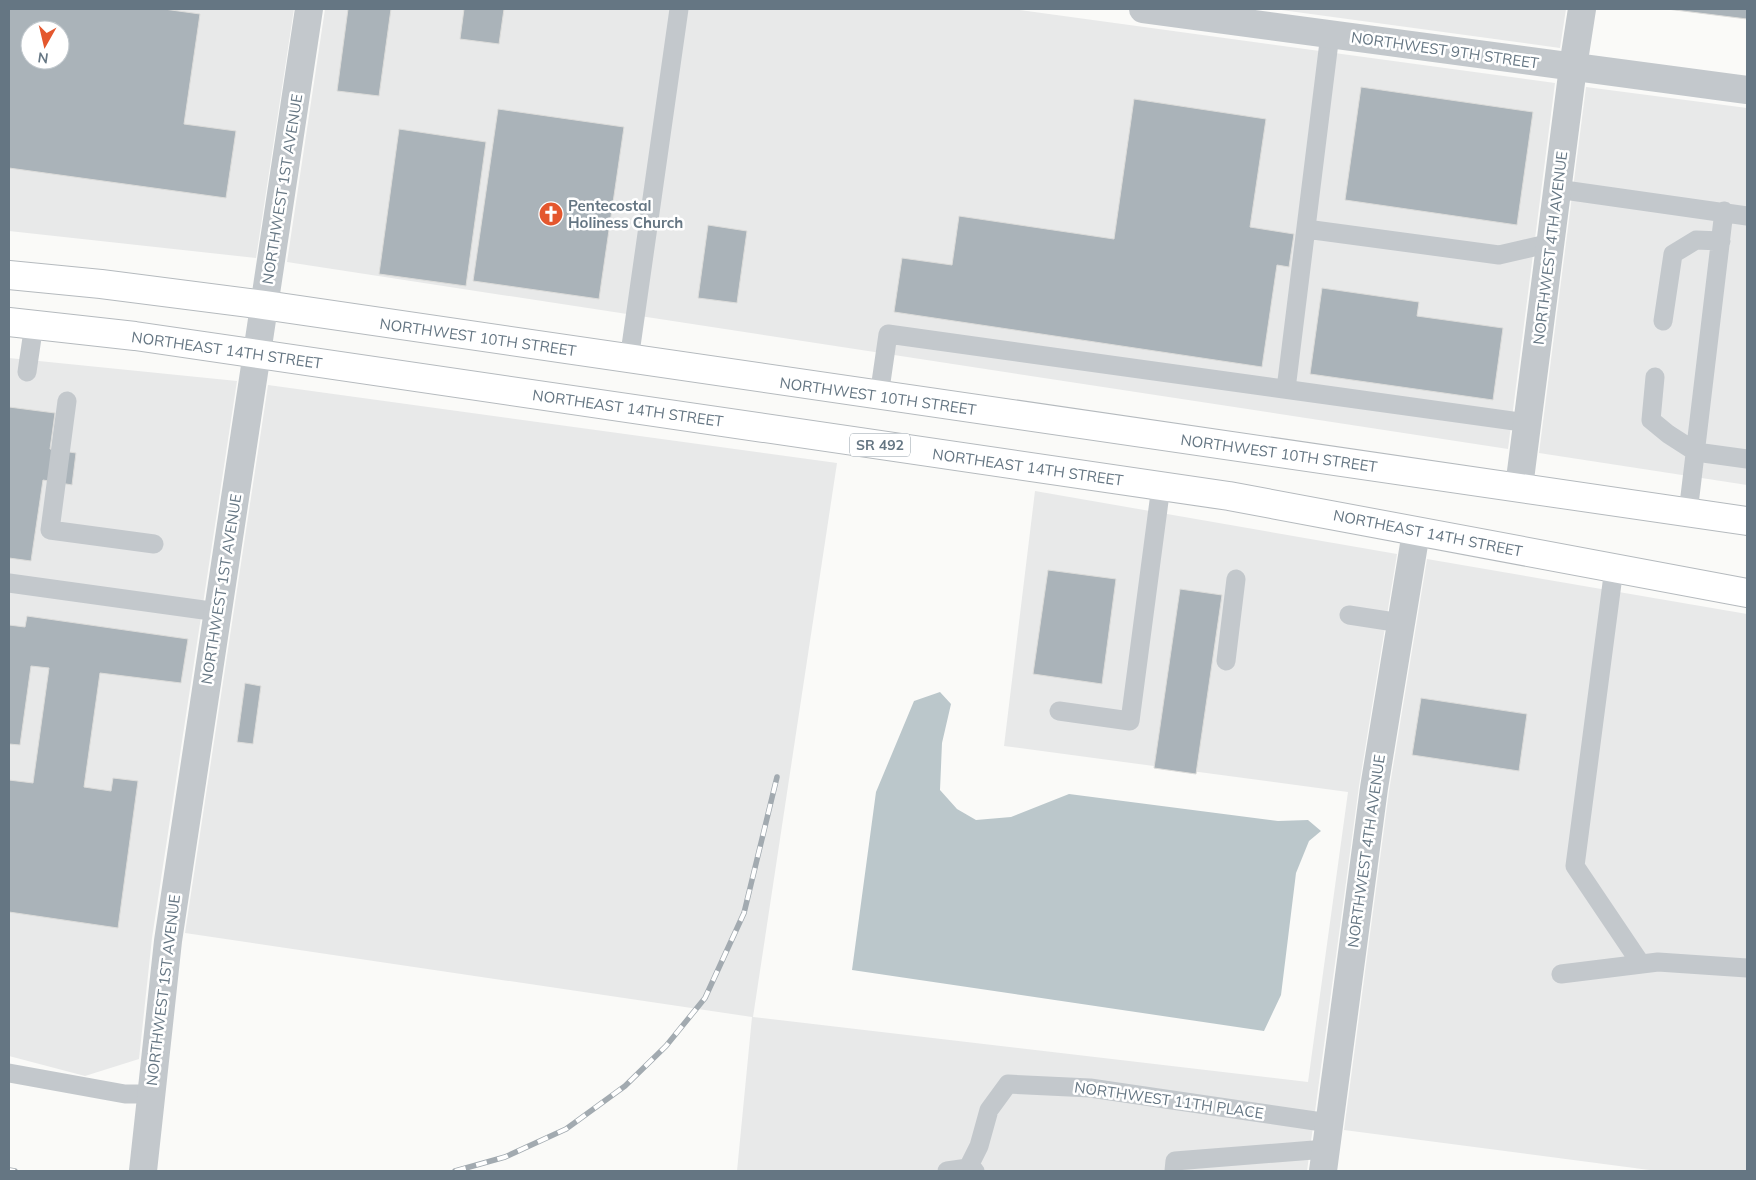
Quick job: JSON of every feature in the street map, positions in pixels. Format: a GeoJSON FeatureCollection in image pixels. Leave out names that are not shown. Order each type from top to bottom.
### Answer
{"type":"FeatureCollection","features":[{"type":"Feature","properties":{"kind":"main road"},"geometry":{"type":"LineString","coordinates":[[9,270],[44,277]]}},
{"type":"Feature","properties":{"kind":"main road","name":"NORTHWEST 10TH STREET"},"geometry":{"type":"LineString","coordinates":[[9,275],[44,277],[264,305],[629,360],[1747,521]]}},
{"type":"Feature","properties":{"kind":"main road","name":"NORTHEAST 14TH STREET"},"geometry":{"type":"LineString","coordinates":[[21,323],[135,336],[1161,486],[1247,500],[1747,593]]}},
{"type":"Feature","properties":{"kind":"street","name":"NORTHWEST 1ST AVENUE"},"geometry":{"type":"LineString","coordinates":[[143,1171],[168,941],[309,9]]}},
{"type":"Feature","properties":{"kind":"street","name":"NORTHWEST 9TH STREET"},"geometry":{"type":"LineString","coordinates":[[1143,9],[1747,90]]}},
{"type":"Feature","properties":{"kind":"street","name":"NORTHWEST 4TH AVENUE"},"geometry":{"type":"LineString","coordinates":[[1519,487],[1582,9]]}},
{"type":"Feature","properties":{"kind":"street","name":"NORTHWEST 4TH AVENUE"},"geometry":{"type":"LineString","coordinates":[[1324,1160],[1374,788],[1416,532]]}},
{"type":"Feature","properties":{"kind":"lane"},"geometry":{"type":"LineString","coordinates":[[629,360],[679,9]]}},
{"type":"Feature","properties":{"kind":"lane"},"geometry":{"type":"LineString","coordinates":[[1286,389],[1330,34]]}},
{"type":"Feature","properties":{"kind":"lane"},"geometry":{"type":"LineString","coordinates":[[1558,189],[1724,211],[1747,216]]}},
{"type":"Feature","properties":{"kind":"lane"},"geometry":{"type":"LineString","coordinates":[[1688,512],[1724,211]]}},
{"type":"Feature","properties":{"kind":"lane"},"geometry":{"type":"LineString","coordinates":[[1306,229],[1499,255],[1551,243]]}},
{"type":"Feature","properties":{"kind":"lane"},"geometry":{"type":"LineString","coordinates":[[1663,321],[1673,254],[1696,240],[1721,241]]}},
{"type":"Feature","properties":{"kind":"lane"},"geometry":{"type":"LineString","coordinates":[[21,323],[27,372]]}},
{"type":"Feature","properties":{"kind":"lane"},"geometry":{"type":"LineString","coordinates":[[879,396],[888,334],[1528,423]]}},
{"type":"Feature","properties":{"kind":"lane"},"geometry":{"type":"LineString","coordinates":[[1655,377],[1651,420],[1668,434],[1696,452],[1747,459]]}},
{"type":"Feature","properties":{"kind":"lane"},"geometry":{"type":"LineString","coordinates":[[68,401],[50,530],[154,544]]}},
{"type":"Feature","properties":{"kind":"lane"},"geometry":{"type":"LineString","coordinates":[[1059,711],[1130,721],[1161,486]]}},
{"type":"Feature","properties":{"kind":"lane"},"geometry":{"type":"LineString","coordinates":[[1614,568],[1575,866],[1640,964]]}},
{"type":"Feature","properties":{"kind":"lane"},"geometry":{"type":"LineString","coordinates":[[1226,661],[1236,579]]}},
{"type":"Feature","properties":{"kind":"lane"},"geometry":{"type":"LineString","coordinates":[[9,582],[218,612]]}},
{"type":"Feature","properties":{"kind":"lane"},"geometry":{"type":"LineString","coordinates":[[1349,614],[1401,623]]}},
{"type":"Feature","properties":{"kind":"lane"},"geometry":{"type":"LineString","coordinates":[[1561,974],[1658,962],[1747,968]]}},
{"type":"Feature","properties":{"kind":"lane"},"geometry":{"type":"LineString","coordinates":[[9,1073],[126,1094],[151,1094]]}},
{"type":"Feature","properties":{"kind":"lane","name":"NORTHWEST 11TH PLACE"},"geometry":{"type":"LineString","coordinates":[[972,1169],[989,1110],[1008,1084],[1090,1088],[1329,1123]]}},
{"type":"Feature","properties":{"kind":"lane"},"geometry":{"type":"LineString","coordinates":[[1174,1171],[1175,1161],[1324,1160]]}},
{"type":"Feature","properties":{"kind":"lane"},"geometry":{"type":"LineString","coordinates":[[947,1171],[972,1169]]}},
{"type":"Feature","properties":{"kind":"shaded area"},"geometry":{"type":"Polygon","coordinates":[[[9,9],[294,9],[256,258],[9,231],[9,9]]]}},
{"type":"Feature","properties":{"kind":"shaded area"},"geometry":{"type":"Polygon","coordinates":[[[325,9],[1012,9],[1555,83],[1508,449],[287,262],[325,9]]]}},
{"type":"Feature","properties":{"kind":"shaded area"},"geometry":{"type":"Polygon","coordinates":[[[1274,9],[1566,9],[1560,48],[1274,9]]]}},
{"type":"Feature","properties":{"kind":"shaded area"},"geometry":{"type":"Polygon","coordinates":[[[1586,87],[1747,108],[1747,485],[1539,453],[1586,87]]]}},
{"type":"Feature","properties":{"kind":"shaded area"},"geometry":{"type":"Polygon","coordinates":[[[9,358],[237,381],[152,938],[139,1059],[85,1076],[9,1056],[9,358]]]}},
{"type":"Feature","properties":{"kind":"shaded area"},"geometry":{"type":"Polygon","coordinates":[[[268,385],[837,463],[753,1017],[1308,1082],[1348,792],[1004,746],[1035,491],[1397,554],[1359,786],[1307,1171],[737,1171],[752,1017],[185,933],[268,385]]]}},
{"type":"Feature","properties":{"kind":"shaded area"},"geometry":{"type":"Polygon","coordinates":[[[1427,559],[1747,614],[1747,1171],[1657,1171],[1344,1130],[1389,791],[1427,559]]]}},
{"type":"Feature","properties":{"kind":"shaded area"},"geometry":{"type":"Polygon","coordinates":[[[940,692],[951,704],[942,743],[940,790],[957,809],[976,820],[1011,817],[1069,794],[1278,821],[1308,820],[1321,831],[1309,841],[1296,873],[1281,995],[1264,1031],[852,970],[876,792],[914,701],[940,692]]]}},
{"type":"Feature","properties":{"kind":"building"},"geometry":{"type":"Polygon","coordinates":[[[9,9],[164,9],[200,14],[184,124],[236,131],[226,198],[9,168],[9,9]]]}},
{"type":"Feature","properties":{"kind":"building"},"geometry":{"type":"Polygon","coordinates":[[[348,9],[391,9],[379,96],[337,91],[348,9]]]}},
{"type":"Feature","properties":{"kind":"building"},"geometry":{"type":"Polygon","coordinates":[[[464,9],[504,9],[499,44],[460,39],[464,9]]]}},
{"type":"Feature","properties":{"kind":"building"},"geometry":{"type":"Polygon","coordinates":[[[1667,9],[1747,9],[1747,19],[1667,9]]]}},
{"type":"Feature","properties":{"kind":"building"},"geometry":{"type":"Polygon","coordinates":[[[1361,87],[1533,112],[1517,225],[1345,200],[1361,87]]]}},
{"type":"Feature","properties":{"kind":"building"},"geometry":{"type":"Polygon","coordinates":[[[1134,99],[1266,119],[1250,227],[1294,234],[1289,267],[1277,265],[1262,367],[894,312],[902,258],[952,265],[959,216],[1114,239],[1134,99]]]}},
{"type":"Feature","properties":{"kind":"building"},"geometry":{"type":"Polygon","coordinates":[[[498,109],[624,127],[599,299],[473,281],[498,109]]]}},
{"type":"Feature","properties":{"kind":"building"},"geometry":{"type":"Polygon","coordinates":[[[399,129],[486,142],[466,286],[379,274],[399,129]]]}},
{"type":"Feature","properties":{"kind":"building"},"geometry":{"type":"Polygon","coordinates":[[[708,225],[747,231],[737,303],[698,298],[708,225]]]}},
{"type":"Feature","properties":{"kind":"building"},"geometry":{"type":"Polygon","coordinates":[[[1322,288],[1419,302],[1417,316],[1503,328],[1493,400],[1310,374],[1322,288]]]}},
{"type":"Feature","properties":{"kind":"building"},"geometry":{"type":"Polygon","coordinates":[[[9,407],[55,413],[50,449],[76,453],[72,485],[43,480],[31,561],[9,558],[9,407]]]}},
{"type":"Feature","properties":{"kind":"building"},"geometry":{"type":"Polygon","coordinates":[[[1048,570],[1116,579],[1102,684],[1033,674],[1048,570]]]}},
{"type":"Feature","properties":{"kind":"building"},"geometry":{"type":"Polygon","coordinates":[[[1180,589],[1222,595],[1196,774],[1154,768],[1180,589]]]}},
{"type":"Feature","properties":{"kind":"building"},"geometry":{"type":"Polygon","coordinates":[[[27,616],[188,639],[181,683],[100,673],[84,787],[111,791],[113,778],[138,781],[118,928],[9,912],[9,780],[33,783],[49,668],[31,666],[20,745],[9,744],[9,625],[25,627],[27,616]]]}},
{"type":"Feature","properties":{"kind":"building"},"geometry":{"type":"Polygon","coordinates":[[[245,683],[261,686],[253,744],[237,742],[245,683]]]}},
{"type":"Feature","properties":{"kind":"building"},"geometry":{"type":"Polygon","coordinates":[[[1421,698],[1527,714],[1519,771],[1412,755],[1421,698]]]}},
{"type":"Feature","properties":{"kind":"railway"},"geometry":{"type":"LineString","coordinates":[[455,1171],[505,1157],[566,1129],[625,1086],[666,1046],[705,998],[744,913],[777,777]]}},
{"type":"Feature","properties":{"kind":"railway"},"geometry":{"type":"LineString","coordinates":[[9,1170],[15,1171]]}},
{"type":"Feature","properties":{"kind":"place","name":"Pentecostal Holiness Church"},"geometry":{"type":"Point","coordinates":[551,214]}}]}
